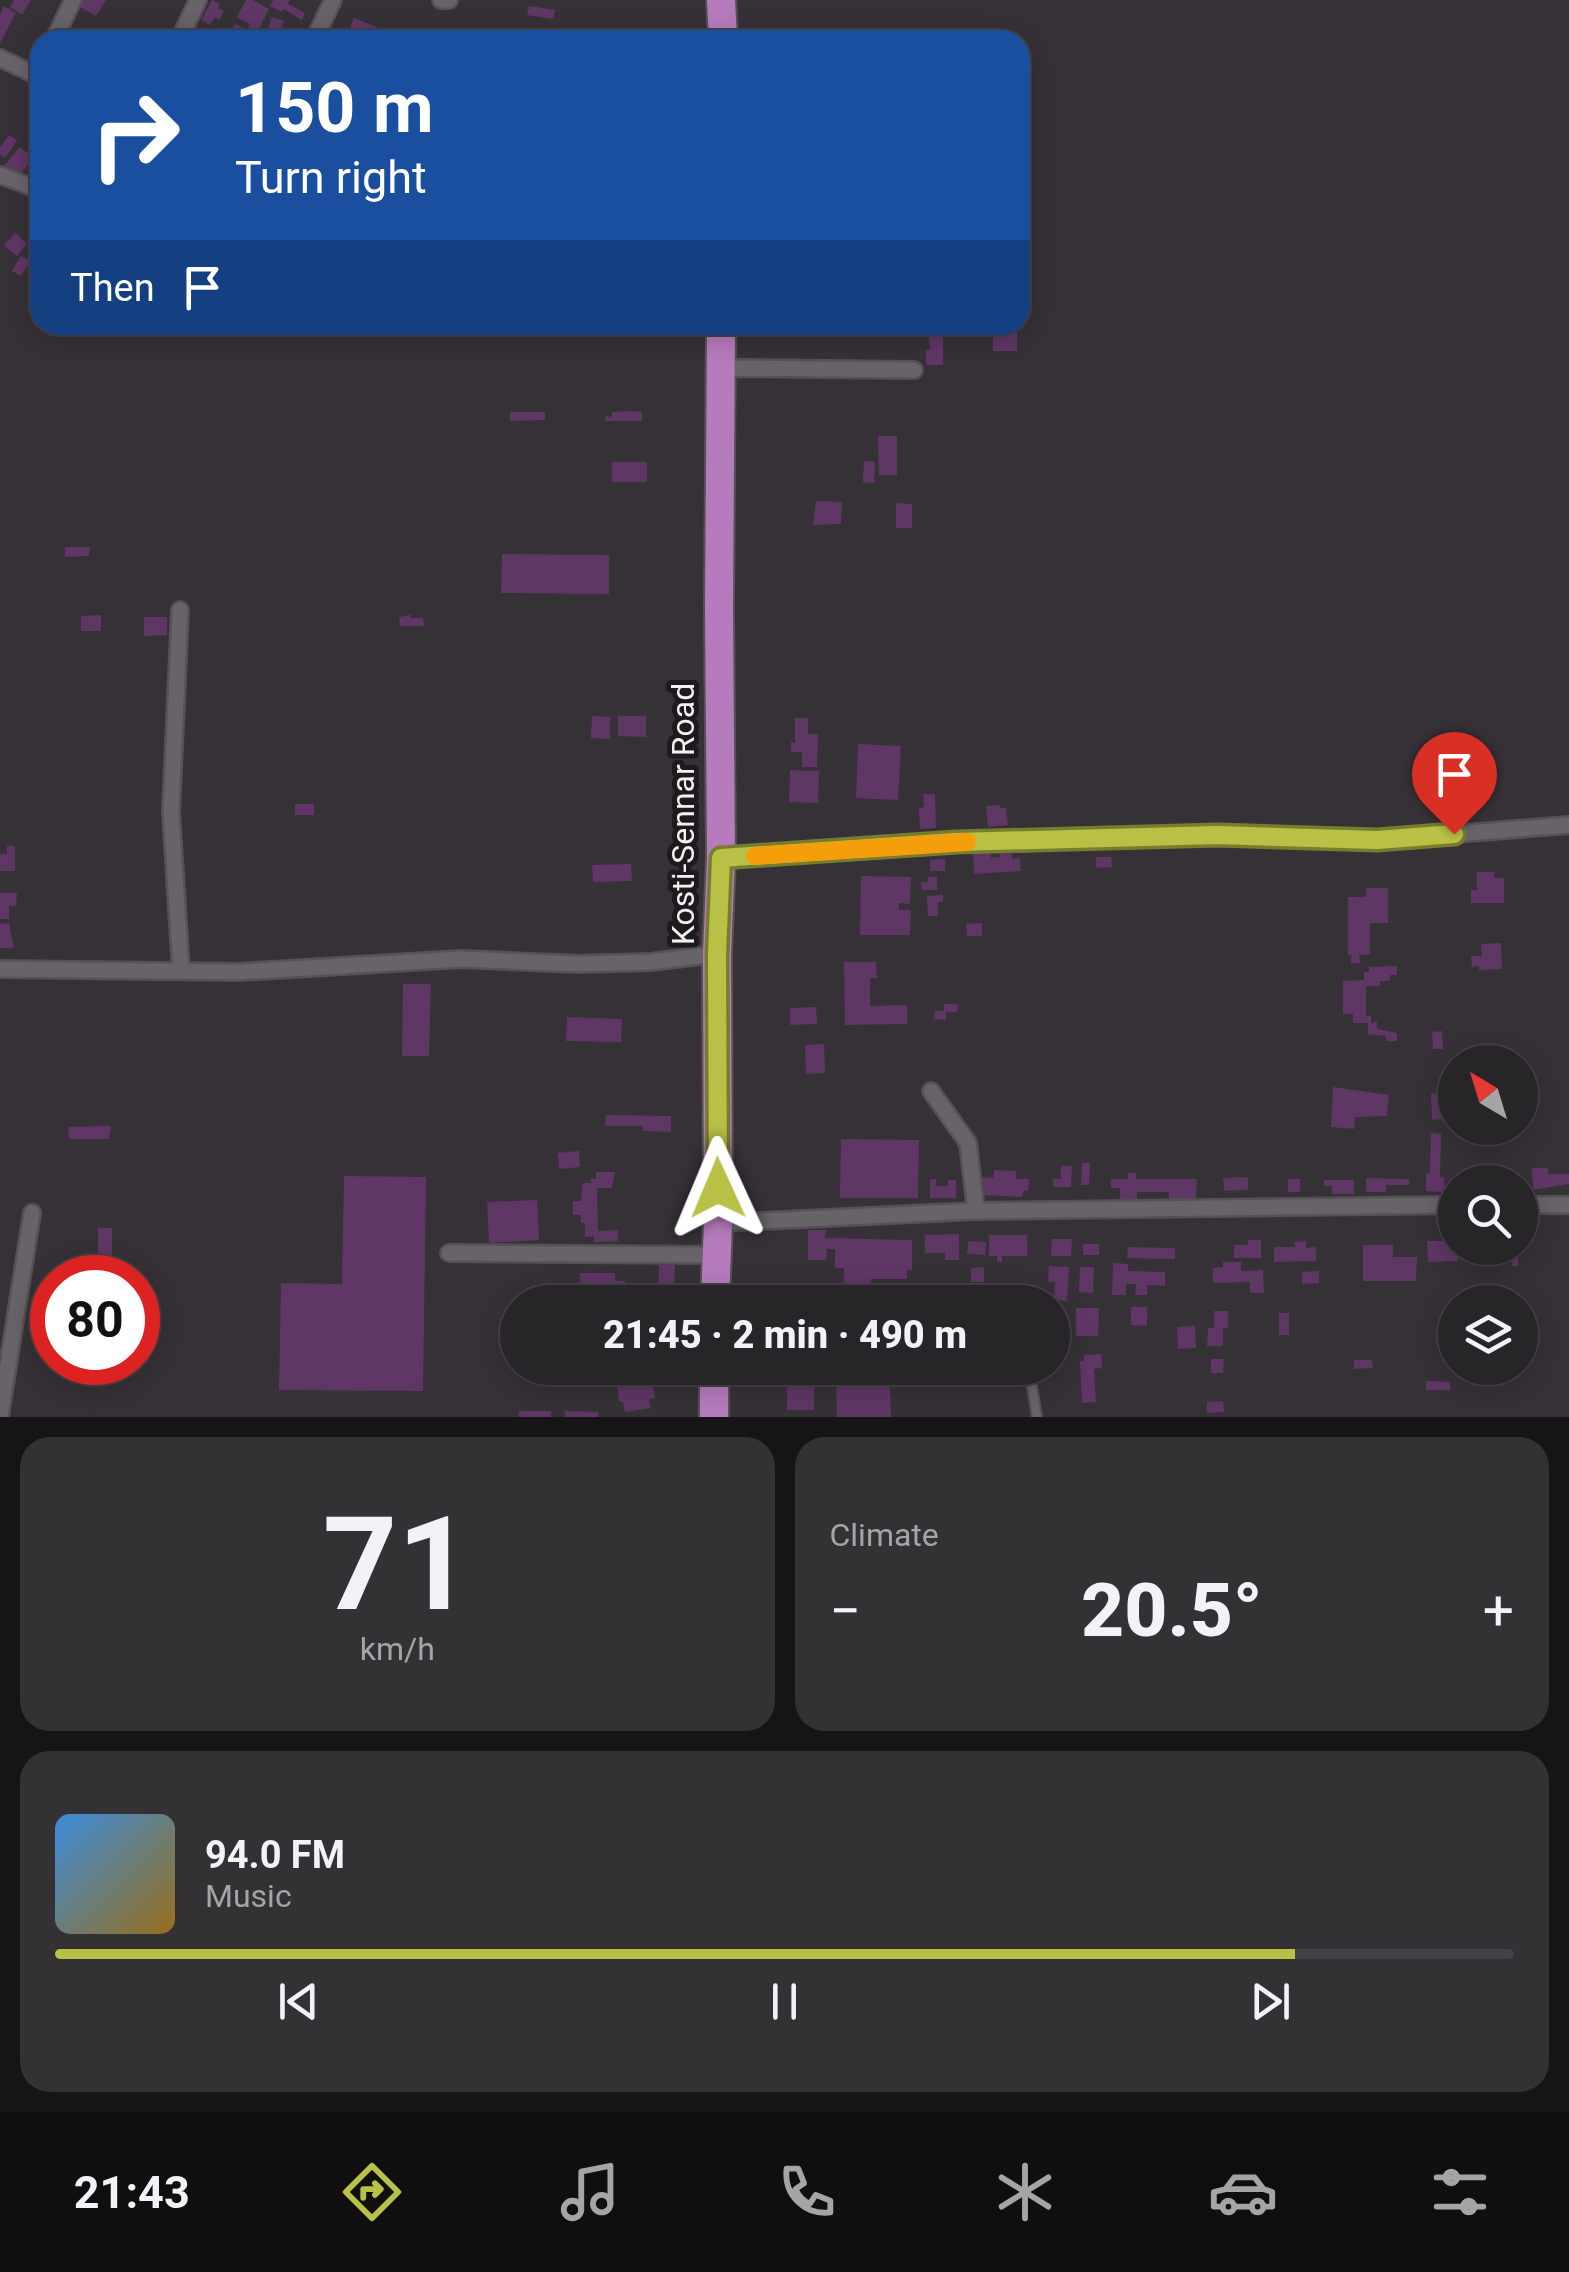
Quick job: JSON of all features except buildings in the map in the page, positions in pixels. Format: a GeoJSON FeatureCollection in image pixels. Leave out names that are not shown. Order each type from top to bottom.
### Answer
{"type":"FeatureCollection","features":[{"type":"Feature","properties":{"kind":"highway"},"geometry":{"type":"LineString","coordinates":[[721,0],[722,30]]}},
{"type":"Feature","properties":{"kind":"highway","name":"Kosti-Sennar Road"},"geometry":{"type":"LineString","coordinates":[[716,1285],[721,335]]}},
{"type":"Feature","properties":{"kind":"highway"},"geometry":{"type":"LineString","coordinates":[[714,1385],[714,1417]]}},
{"type":"Feature","properties":{"kind":"street"},"geometry":{"type":"LineString","coordinates":[[59,30],[73,0]]}},
{"type":"Feature","properties":{"kind":"street"},"geometry":{"type":"LineString","coordinates":[[183,30],[198,0]]}},
{"type":"Feature","properties":{"kind":"street"},"geometry":{"type":"LineString","coordinates":[[319,30],[333,0]]}},
{"type":"Feature","properties":{"kind":"street"},"geometry":{"type":"LineString","coordinates":[[0,58],[30,70]]}},
{"type":"Feature","properties":{"kind":"street"},"geometry":{"type":"LineString","coordinates":[[0,174],[30,186]]}},
{"type":"Feature","properties":{"kind":"street"},"geometry":{"type":"LineString","coordinates":[[720,374],[735,368],[914,370]]}},
{"type":"Feature","properties":{"kind":"street"},"geometry":{"type":"LineString","coordinates":[[180,610],[171,812],[181,971]]}},
{"type":"Feature","properties":{"kind":"street"},"geometry":{"type":"LineString","coordinates":[[721,858],[956,842],[1218,835],[1377,840],[1569,826]]}},
{"type":"Feature","properties":{"kind":"street"},"geometry":{"type":"LineString","coordinates":[[0,969],[240,972],[462,960],[596,964],[717,954]]}},
{"type":"Feature","properties":{"kind":"street"},"geometry":{"type":"LineString","coordinates":[[932,1092],[968,1142],[976,1212]]}},
{"type":"Feature","properties":{"kind":"street"},"geometry":{"type":"LineString","coordinates":[[718,1223],[976,1212],[1438,1205]]}},
{"type":"Feature","properties":{"kind":"street"},"geometry":{"type":"LineString","coordinates":[[1538,1205],[1569,1205]]}},
{"type":"Feature","properties":{"kind":"street"},"geometry":{"type":"LineString","coordinates":[[0,1416],[32,1213]]}},
{"type":"Feature","properties":{"kind":"street"},"geometry":{"type":"LineString","coordinates":[[450,1253],[716,1255]]}},
{"type":"Feature","properties":{"kind":"lane"},"geometry":{"type":"LineString","coordinates":[[1032,1385],[1037,1417]]}},
{"type":"Feature","properties":{"kind":"slow traffic"},"geometry":{"type":"LineString","coordinates":[[755,856],[967,842]]}},
{"type":"Feature","properties":{"kind":"route"},"geometry":{"type":"LineString","coordinates":[[718,1188],[717,954],[721,858],[956,842],[1218,835],[1377,840],[1454,834]]}}]}
